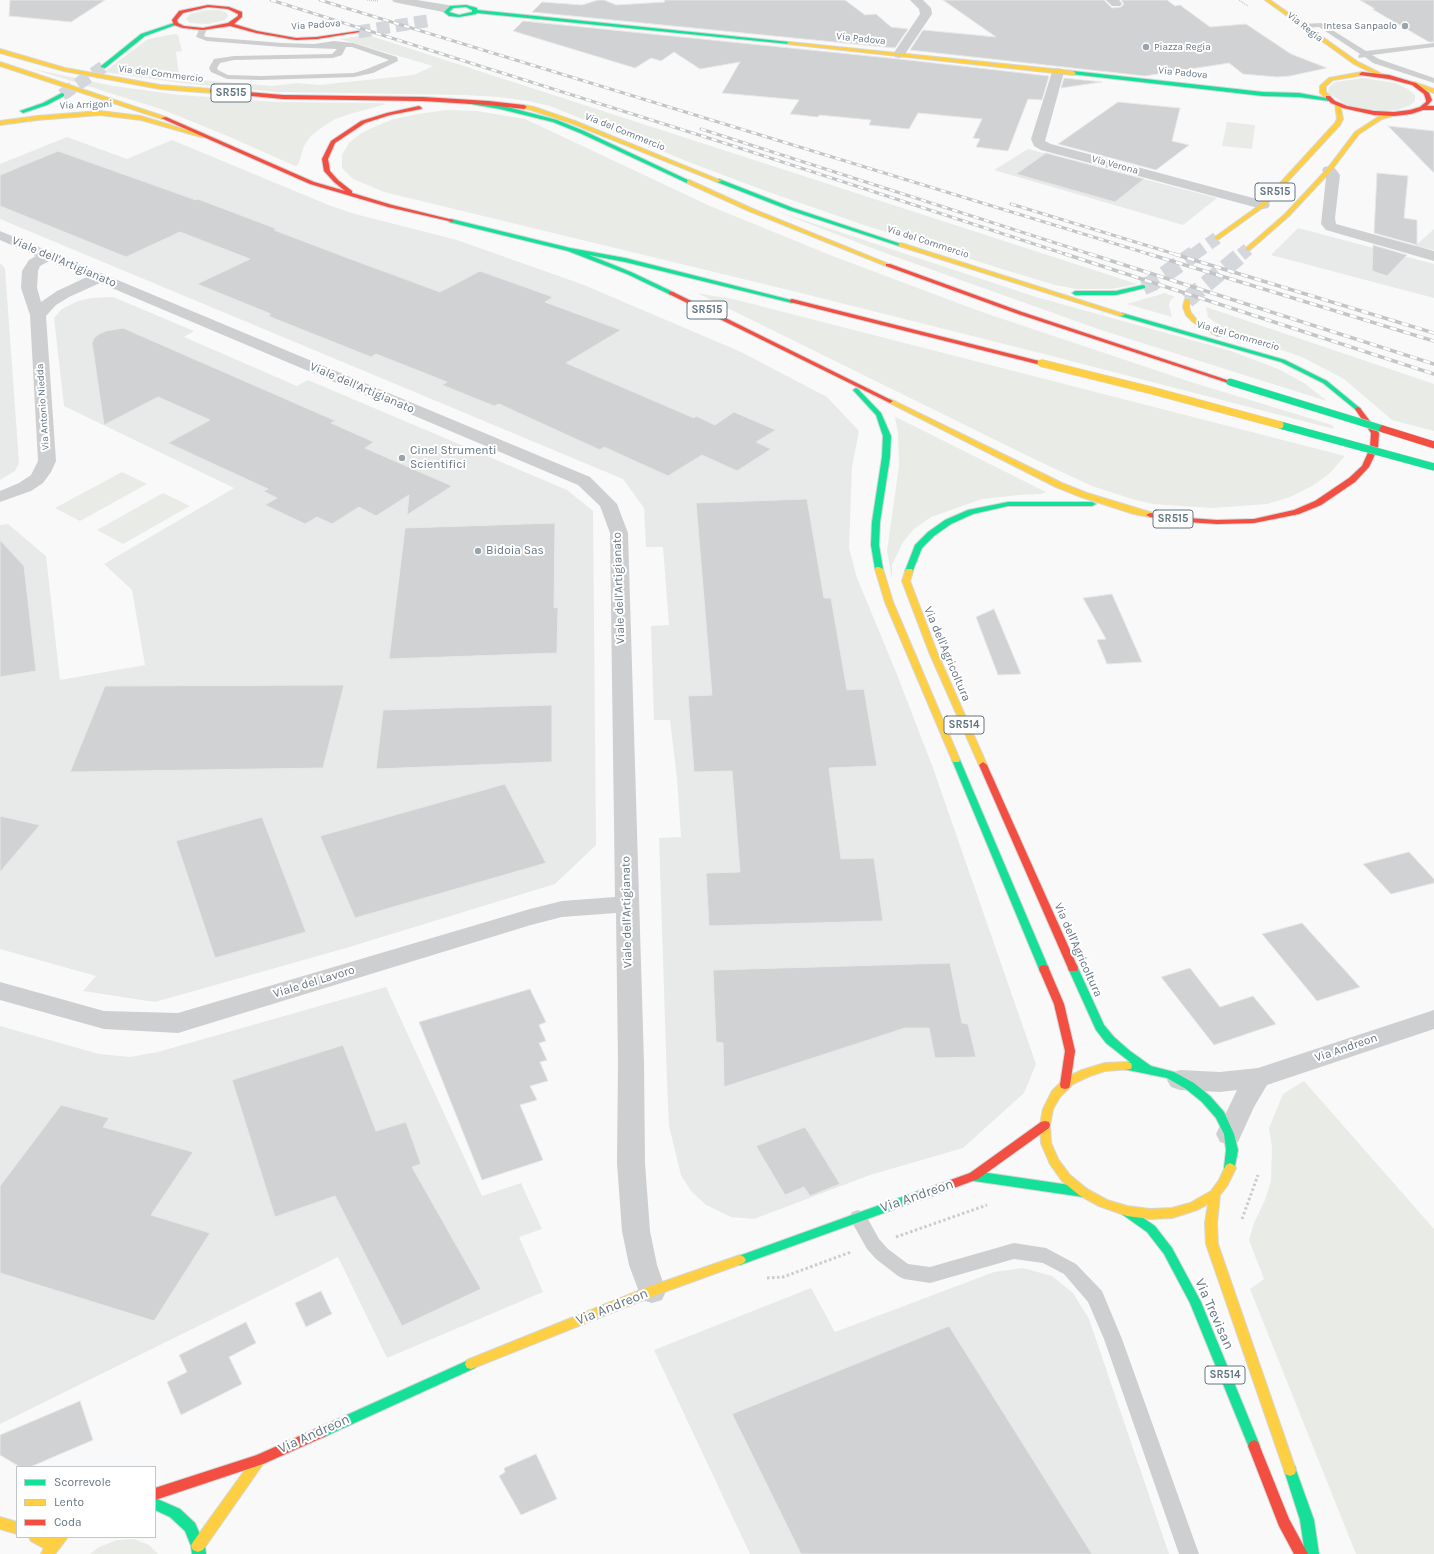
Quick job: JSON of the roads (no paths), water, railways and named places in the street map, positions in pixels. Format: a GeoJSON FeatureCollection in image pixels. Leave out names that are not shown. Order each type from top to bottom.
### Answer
{"type":"FeatureCollection","features":[{"type":"Feature","properties":{"kind":"main road"},"geometry":{"type":"LineString","coordinates":[[103,66],[143,35],[176,24],[203,29],[230,24],[240,17],[240,13],[236,10],[208,3],[181,12],[174,20],[176,24]]}},
{"type":"Feature","properties":{"kind":"main road","name":"Via Regia"},"geometry":{"type":"LineString","coordinates":[[1259,4],[1272,15]]}},
{"type":"Feature","properties":{"kind":"main road","name":"Via Regia"},"geometry":{"type":"LineString","coordinates":[[1259,4],[1303,26],[1356,63],[1389,77]]}},
{"type":"Feature","properties":{"kind":"main road","name":"Via Padova"},"geometry":{"type":"LineString","coordinates":[[449,12],[466,16],[475,11],[1245,90],[1264,94],[1299,95],[1333,102],[1363,112],[1394,114],[1411,112],[1422,108],[1434,108]]}},
{"type":"Feature","properties":{"kind":"main road"},"geometry":{"type":"LineString","coordinates":[[439,18],[449,12]]}},
{"type":"Feature","properties":{"kind":"main road","name":"Via Padova"},"geometry":{"type":"LineString","coordinates":[[230,24],[278,37],[296,39],[317,38],[358,32]]}},
{"type":"Feature","properties":{"kind":"main road","name":"Via del Commercio"},"geometry":{"type":"LineString","coordinates":[[0,51],[64,69],[160,87],[283,96],[423,99],[488,103],[532,108],[573,122],[791,209],[908,248],[1023,283],[1090,306],[1283,361],[1325,382],[1356,406],[1371,425],[1375,433],[1374,448],[1365,467],[1352,480],[1318,503],[1296,512],[1254,521],[1217,522],[1172,519],[1137,512],[1059,485],[660,287],[570,250]]}},
{"type":"Feature","properties":{"kind":"main road","name":"Via del Commercio"},"geometry":{"type":"LineString","coordinates":[[0,64],[166,119],[312,183],[390,206],[570,250],[640,264],[1041,362],[1434,467]]}},
{"type":"Feature","properties":{"kind":"main road"},"geometry":{"type":"LineString","coordinates":[[1330,69],[1331,80]]}},
{"type":"Feature","properties":{"kind":"main road"},"geometry":{"type":"LineString","coordinates":[[1314,84],[1362,74],[1389,77],[1434,91]]}},
{"type":"Feature","properties":{"kind":"main road"},"geometry":{"type":"LineString","coordinates":[[1331,80],[1323,86],[1322,90],[1325,96],[1333,102]]}},
{"type":"Feature","properties":{"kind":"main road"},"geometry":{"type":"LineString","coordinates":[[1414,84],[1423,90],[1428,97],[1428,103],[1422,108]]}},
{"type":"Feature","properties":{"kind":"main road","name":"Via Padova"},"geometry":{"type":"LineString","coordinates":[[1245,90],[1302,86]]}},
{"type":"Feature","properties":{"kind":"main road","name":"Via Arrigoni"},"geometry":{"type":"LineString","coordinates":[[0,116],[44,104],[62,95]]}},
{"type":"Feature","properties":{"kind":"main road","name":"Via del Commercio"},"geometry":{"type":"LineString","coordinates":[[356,196],[336,181],[327,171],[325,159],[328,150],[342,135],[363,122],[389,114],[421,107],[467,102],[500,107],[555,121],[582,132],[664,172],[817,238],[963,293],[1104,341],[1434,445]]}},
{"type":"Feature","properties":{"kind":"main road","name":"SR515"},"geometry":{"type":"LineString","coordinates":[[1217,238],[1263,205],[1338,124],[1340,119],[1333,102]]}},
{"type":"Feature","properties":{"kind":"main road","name":"Via Arrigoni"},"geometry":{"type":"LineString","coordinates":[[0,123],[81,114],[119,115],[141,118],[218,141]]}},
{"type":"Feature","properties":{"kind":"main road","name":"SR515"},"geometry":{"type":"LineString","coordinates":[[1248,249],[1287,215],[1329,170],[1357,133],[1380,118],[1394,114]]}},
{"type":"Feature","properties":{"kind":"main road","name":"SR515"},"geometry":{"type":"LineString","coordinates":[[1023,283],[1062,291],[1096,294],[1116,293],[1143,287]]}},
{"type":"Feature","properties":{"kind":"main road","name":"SR515"},"geometry":{"type":"LineString","coordinates":[[1187,300],[1186,307],[1188,314],[1195,321],[1216,333],[1283,361]]}},
{"type":"Feature","properties":{"kind":"main road","name":"SR514"},"geometry":{"type":"LineString","coordinates":[[842,377],[867,400],[879,414],[884,424],[886,436],[886,457],[875,545],[879,572],[889,602],[1059,1004],[1070,1051],[1065,1085]]}},
{"type":"Feature","properties":{"kind":"main road","name":"Via dell'Agricoltura"},"geometry":{"type":"LineString","coordinates":[[1111,504],[1008,504],[971,512],[948,522],[931,534],[918,547],[912,560],[906,581],[933,652],[1100,1027],[1110,1040],[1126,1054],[1148,1069]]}},
{"type":"Feature","properties":{"kind":"main road","name":"SR514"},"geometry":{"type":"LineString","coordinates":[[1127,1066],[1148,1069],[1180,1080],[1206,1099],[1220,1115],[1229,1134],[1232,1150],[1230,1167],[1223,1183],[1215,1194],[1193,1207],[1172,1213],[1150,1214],[1126,1211],[1103,1203],[1083,1192],[1066,1178],[1054,1161],[1046,1143],[1045,1125],[1048,1108],[1056,1094],[1065,1085],[1086,1072],[1105,1067],[1127,1066]]}},
{"type":"Feature","properties":{"kind":"main road","name":"Via Andreon"},"geometry":{"type":"LineString","coordinates":[[156,1494],[259,1460],[492,1354],[652,1291],[974,1176],[1045,1125]]}},
{"type":"Feature","properties":{"kind":"main road","name":"Via Andreon"},"geometry":{"type":"LineString","coordinates":[[974,1176],[1083,1192]]}},
{"type":"Feature","properties":{"kind":"main road","name":"Via Trevisan"},"geometry":{"type":"LineString","coordinates":[[1215,1194],[1211,1223],[1212,1244],[1307,1520],[1312,1554]]}},
{"type":"Feature","properties":{"kind":"main road","name":"Via Trevisan"},"geometry":{"type":"LineString","coordinates":[[1126,1211],[1151,1229],[1168,1251],[1195,1302],[1284,1522],[1301,1554]]}},
{"type":"Feature","properties":{"kind":"main road"},"geometry":{"type":"LineString","coordinates":[[198,1550],[259,1460]]}},
{"type":"Feature","properties":{"kind":"main road"},"geometry":{"type":"LineString","coordinates":[[156,1504],[175,1513],[190,1527],[198,1550]]}},
{"type":"Feature","properties":{"kind":"main road"},"geometry":{"type":"LineString","coordinates":[[0,1523],[16,1528]]}},
{"type":"Feature","properties":{"kind":"main road"},"geometry":{"type":"LineString","coordinates":[[38,1538],[53,1545]]}},
{"type":"Feature","properties":{"kind":"main road"},"geometry":{"type":"LineString","coordinates":[[48,1554],[53,1545],[60,1538]]}},
{"type":"Feature","properties":{"kind":"street"},"geometry":{"type":"LineString","coordinates":[[398,0],[449,12]]}},
{"type":"Feature","properties":{"kind":"street"},"geometry":{"type":"LineString","coordinates":[[899,54],[926,14],[926,8],[916,0]]}},
{"type":"Feature","properties":{"kind":"street","name":"Via Verona"},"geometry":{"type":"LineString","coordinates":[[1058,72],[1038,139],[1039,143],[1046,147],[1263,205]]}},
{"type":"Feature","properties":{"kind":"street"},"geometry":{"type":"LineString","coordinates":[[1329,170],[1333,175],[1328,218],[1328,224],[1331,227],[1342,232],[1434,256]]}},
{"type":"Feature","properties":{"kind":"street","name":"Viale dell'Artigianato"},"geometry":{"type":"LineString","coordinates":[[0,235],[584,481],[608,504],[619,533],[632,1063],[631,1163],[636,1231],[643,1265],[652,1291]]}},
{"type":"Feature","properties":{"kind":"street","name":"Via Antonio Niedda"},"geometry":{"type":"LineString","coordinates":[[0,497],[25,487],[37,479],[47,461],[38,315],[29,288],[30,271],[34,264],[48,255]]}},
{"type":"Feature","properties":{"kind":"street"},"geometry":{"type":"LineString","coordinates":[[38,315],[50,302],[63,294],[100,277]]}},
{"type":"Feature","properties":{"kind":"street","name":"Viale del Lavoro"},"geometry":{"type":"LineString","coordinates":[[0,991],[104,1020],[178,1023],[530,917],[562,909],[627,904]]}},
{"type":"Feature","properties":{"kind":"street","name":"Via Andreon"},"geometry":{"type":"LineString","coordinates":[[1180,1080],[1220,1082],[1258,1078],[1434,1019]]}},
{"type":"Feature","properties":{"kind":"street"},"geometry":{"type":"LineString","coordinates":[[1229,1134],[1242,1104],[1258,1078]]}},
{"type":"Feature","properties":{"kind":"lane"},"geometry":{"type":"LineString","coordinates":[[1303,26],[1320,26],[1376,60],[1434,81]]}},
{"type":"Feature","properties":{"kind":"lane"},"geometry":{"type":"LineString","coordinates":[[203,29],[200,37],[207,39],[282,45],[343,44],[367,49],[394,59],[394,61],[370,71],[354,75],[244,78],[219,75],[213,68],[216,61],[224,59],[333,56],[337,55],[342,49],[339,46],[317,45]]}},
{"type":"Feature","properties":{"kind":"lane"},"geometry":{"type":"LineString","coordinates":[[1356,63],[1365,54],[1434,45]]}},
{"type":"Feature","properties":{"kind":"lane"},"geometry":{"type":"LineString","coordinates":[[858,1217],[873,1244],[882,1254],[904,1271],[930,1275],[1014,1252],[1046,1256],[1070,1269],[1095,1297],[1113,1339],[1189,1554]]}},
{"type":"Feature","properties":{"kind":"tunnel"},"geometry":{"type":"LineString","coordinates":[[358,32],[432,20]]}},
{"type":"Feature","properties":{"kind":"tunnel"},"geometry":{"type":"LineString","coordinates":[[62,95],[103,67]]}},
{"type":"Feature","properties":{"kind":"tunnel"},"geometry":{"type":"LineString","coordinates":[[1193,255],[1217,238]]}},
{"type":"Feature","properties":{"kind":"tunnel"},"geometry":{"type":"LineString","coordinates":[[1241,255],[1248,249]]}},
{"type":"Feature","properties":{"kind":"tunnel"},"geometry":{"type":"LineString","coordinates":[[1143,287],[1152,283],[1194,254]]}},
{"type":"Feature","properties":{"kind":"tunnel"},"geometry":{"type":"LineString","coordinates":[[1187,300],[1242,254]]}},
{"type":"Feature","properties":{"kind":"railway"},"geometry":{"type":"LineString","coordinates":[[271,0],[718,141],[1068,255]]}},
{"type":"Feature","properties":{"kind":"railway"},"geometry":{"type":"LineString","coordinates":[[320,0],[1152,255]]}},
{"type":"Feature","properties":{"kind":"railway"},"geometry":{"type":"LineString","coordinates":[[701,129],[1093,255]]}},
{"type":"Feature","properties":{"kind":"railway"},"geometry":{"type":"LineString","coordinates":[[1011,204],[1178,255]]}},
{"type":"Feature","properties":{"kind":"railway"},"geometry":{"type":"LineString","coordinates":[[1065,254],[1434,374]]}},
{"type":"Feature","properties":{"kind":"railway"},"geometry":{"type":"LineString","coordinates":[[1090,254],[1434,364]]}},
{"type":"Feature","properties":{"kind":"railway"},"geometry":{"type":"LineString","coordinates":[[1149,254],[1434,341]]}},
{"type":"Feature","properties":{"kind":"railway"},"geometry":{"type":"LineString","coordinates":[[1174,254],[1434,333]]}},
{"type":"Feature","properties":{"kind":"place","name":"Intesa Sanpaolo"},"geometry":{"type":"Point","coordinates":[1405,26]}},
{"type":"Feature","properties":{"kind":"place","name":"Piazza Regia"},"geometry":{"type":"Point","coordinates":[1146,47]}},
{"type":"Feature","properties":{"kind":"place","name":"Cinel Strumenti Scientifici"},"geometry":{"type":"Point","coordinates":[402,458]}},
{"type":"Feature","properties":{"kind":"place","name":"Bidoia Sas"},"geometry":{"type":"Point","coordinates":[478,551]}}]}
